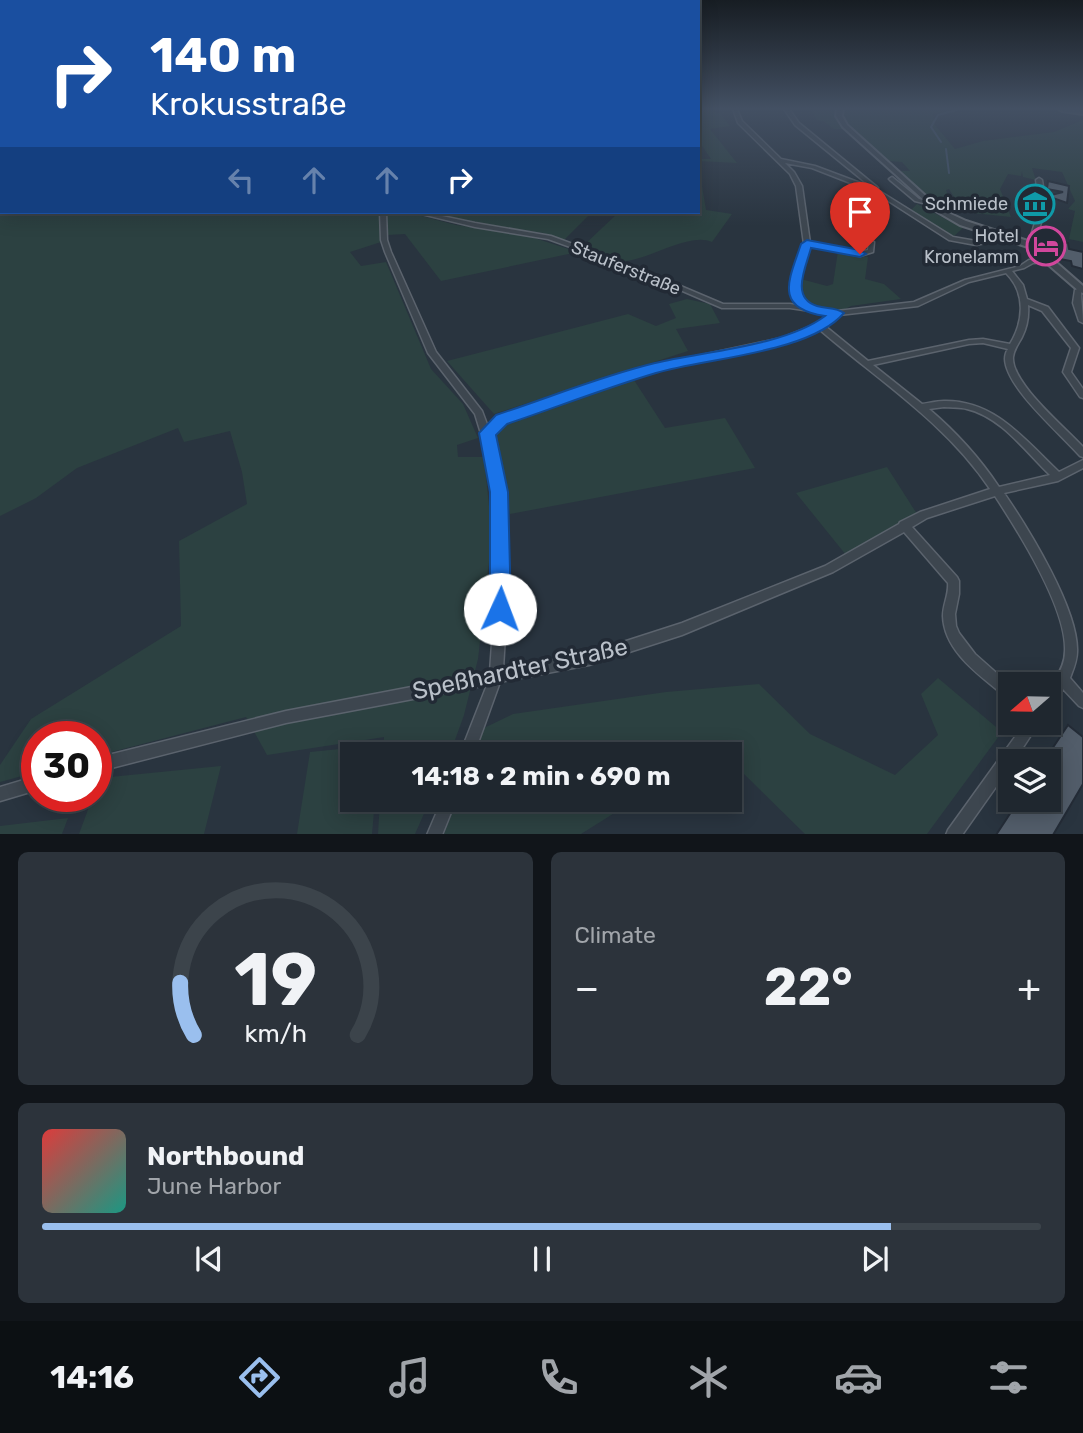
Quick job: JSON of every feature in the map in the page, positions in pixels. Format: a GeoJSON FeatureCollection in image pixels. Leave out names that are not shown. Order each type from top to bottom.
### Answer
{"type":"FeatureCollection","features":[{"type":"Feature","properties":{"kind":"street"},"geometry":{"type":"LineString","coordinates":[[767,148],[799,186],[807,244],[793,287],[796,295],[810,309]]}},
{"type":"Feature","properties":{"kind":"street"},"geometry":{"type":"LineString","coordinates":[[829,148],[878,192],[951,239],[976,243],[1000,238],[1000,235]]}},
{"type":"Feature","properties":{"kind":"street"},"geometry":{"type":"LineString","coordinates":[[871,148],[900,173],[927,202],[961,222],[1031,245],[1083,290]]}},
{"type":"Feature","properties":{"kind":"street"},"geometry":{"type":"LineString","coordinates":[[781,162],[789,161],[813,167],[878,192]]}},
{"type":"Feature","properties":{"kind":"street"},"geometry":{"type":"LineString","coordinates":[[892,179],[917,200],[927,202]]}},
{"type":"Feature","properties":{"kind":"street"},"geometry":{"type":"LineString","coordinates":[[1031,245],[1043,207],[1039,180]]}},
{"type":"Feature","properties":{"kind":"street"},"geometry":{"type":"LineString","coordinates":[[383,214],[384,240],[388,252],[432,353],[479,413],[487,433],[499,492],[502,537],[496,676],[471,742]]}},
{"type":"Feature","properties":{"kind":"street","name":"Stauferstraße"},"geometry":{"type":"LineString","coordinates":[[427,214],[549,237],[636,269],[722,306],[810,309],[837,313]]}},
{"type":"Feature","properties":{"kind":"street"},"geometry":{"type":"LineString","coordinates":[[807,244],[860,254],[871,251],[871,242]]}},
{"type":"Feature","properties":{"kind":"street"},"geometry":{"type":"LineString","coordinates":[[487,433],[502,419],[654,368],[772,343],[820,326],[837,313],[915,304],[958,284],[1008,271],[1031,261],[1047,260]]}},
{"type":"Feature","properties":{"kind":"street"},"geometry":{"type":"LineString","coordinates":[[1008,271],[1018,283],[1026,301],[1023,326],[1009,361],[1015,378],[1083,453]]}},
{"type":"Feature","properties":{"kind":"street"},"geometry":{"type":"LineString","coordinates":[[1083,290],[1078,290],[1077,303],[1083,321]]}},
{"type":"Feature","properties":{"kind":"street"},"geometry":{"type":"LineString","coordinates":[[1026,301],[1045,309],[1079,349],[1070,358],[1067,372],[1083,395]]}},
{"type":"Feature","properties":{"kind":"street"},"geometry":{"type":"LineString","coordinates":[[820,326],[958,441],[997,491],[1041,567],[1064,615],[1071,642],[1070,663],[1062,679],[1083,702]]}},
{"type":"Feature","properties":{"kind":"street"},"geometry":{"type":"LineString","coordinates":[[866,364],[969,342],[983,341],[1012,348]]}},
{"type":"Feature","properties":{"kind":"street"},"geometry":{"type":"LineString","coordinates":[[919,407],[953,403],[993,415],[1058,477]]}},
{"type":"Feature","properties":{"kind":"street"},"geometry":{"type":"LineString","coordinates":[[479,413],[502,419]]}},
{"type":"Feature","properties":{"kind":"street","name":"Speßhardter Straße"},"geometry":{"type":"LineString","coordinates":[[112,761],[286,717],[589,659],[682,629],[829,569],[904,525],[953,504],[1058,477],[1083,464]]}},
{"type":"Feature","properties":{"kind":"street"},"geometry":{"type":"LineString","coordinates":[[904,525],[953,581],[956,592],[949,614],[951,627],[959,643],[998,681]]}},
{"type":"Feature","properties":{"kind":"street"},"geometry":{"type":"LineString","coordinates":[[954,834],[1024,735]]}},
{"type":"Feature","properties":{"kind":"street"},"geometry":{"type":"LineString","coordinates":[[0,794],[21,788]]}},
{"type":"Feature","properties":{"kind":"street"},"geometry":{"type":"LineString","coordinates":[[434,834],[444,812]]}},
{"type":"Feature","properties":{"kind":"green space"},"geometry":{"type":"Polygon","coordinates":[[[703,148],[725,148],[737,163],[700,161],[711,159],[703,148]]]}},
{"type":"Feature","properties":{"kind":"green space"},"geometry":{"type":"Polygon","coordinates":[[[873,148],[1083,148],[1083,242],[1069,239],[1075,211],[1068,209],[1075,201],[1062,172],[1032,168],[1036,180],[1023,177],[1022,171],[1021,176],[1008,174],[1000,189],[1011,217],[963,212],[949,189],[946,190],[950,200],[929,201],[901,171],[910,171],[902,162],[889,161],[873,148]]]}},
{"type":"Feature","properties":{"kind":"green space"},"geometry":{"type":"Polygon","coordinates":[[[700,186],[706,210],[732,214],[712,242],[692,240],[635,259],[620,261],[582,247],[617,214],[700,214],[700,186]]]}},
{"type":"Feature","properties":{"kind":"green space"},"geometry":{"type":"Polygon","coordinates":[[[917,204],[963,228],[954,236],[943,233],[910,211],[917,204]]]}},
{"type":"Feature","properties":{"kind":"green space"},"geometry":{"type":"Polygon","coordinates":[[[0,214],[379,214],[381,242],[350,252],[361,266],[386,262],[431,369],[463,404],[478,438],[457,445],[458,457],[484,457],[492,535],[478,659],[454,742],[384,742],[384,737],[267,755],[246,717],[112,752],[112,721],[30,721],[181,626],[179,541],[247,504],[242,472],[230,431],[184,442],[178,428],[77,468],[36,498],[0,516],[0,214]]]}},
{"type":"Feature","properties":{"kind":"green space"},"geometry":{"type":"Polygon","coordinates":[[[386,214],[414,214],[456,225],[522,234],[578,252],[441,281],[405,234],[387,235],[386,214]]]}},
{"type":"Feature","properties":{"kind":"green space"},"geometry":{"type":"Polygon","coordinates":[[[434,214],[590,214],[564,240],[543,233],[434,214]]]}},
{"type":"Feature","properties":{"kind":"green space"},"geometry":{"type":"Polygon","coordinates":[[[838,251],[868,257],[865,279],[884,284],[901,299],[851,306],[836,311],[820,308],[806,301],[795,290],[797,278],[827,286],[833,284],[838,251]]]}},
{"type":"Feature","properties":{"kind":"green space"},"geometry":{"type":"Polygon","coordinates":[[[687,299],[710,304],[720,323],[676,329],[688,351],[494,414],[447,361],[628,314],[656,326],[676,318],[669,304],[687,299]]]}},
{"type":"Feature","properties":{"kind":"green space"},"geometry":{"type":"Polygon","coordinates":[[[634,380],[665,428],[725,418],[755,468],[510,514],[495,444],[497,428],[634,380]]]}},
{"type":"Feature","properties":{"kind":"green space"},"geometry":{"type":"Polygon","coordinates":[[[887,467],[917,514],[846,555],[796,493],[887,467]]]}},
{"type":"Feature","properties":{"kind":"green space"},"geometry":{"type":"Polygon","coordinates":[[[938,678],[998,729],[1000,735],[927,834],[805,834],[742,774],[742,742],[479,742],[484,728],[513,714],[666,692],[759,684],[810,734],[895,775],[938,735],[921,694],[938,678]]]}},
{"type":"Feature","properties":{"kind":"green space"},"geometry":{"type":"Polygon","coordinates":[[[21,734],[21,776],[0,782],[0,765],[21,734]]]}},
{"type":"Feature","properties":{"kind":"green space"},"geometry":{"type":"Polygon","coordinates":[[[340,749],[340,812],[374,812],[372,834],[297,834],[310,752],[340,749]]]}},
{"type":"Feature","properties":{"kind":"green space"},"geometry":{"type":"Polygon","coordinates":[[[221,766],[204,834],[79,834],[87,812],[112,812],[112,777],[221,766]]]}},
{"type":"Feature","properties":{"kind":"green space"},"geometry":{"type":"Polygon","coordinates":[[[379,812],[425,812],[415,834],[378,834],[379,812]]]}},
{"type":"Feature","properties":{"kind":"green space"},"geometry":{"type":"Polygon","coordinates":[[[452,812],[616,812],[581,834],[444,834],[452,812]]]}},
{"type":"Feature","properties":{"kind":"green space"},"geometry":{"type":"Polygon","coordinates":[[[68,818],[62,834],[0,834],[0,826],[68,818]]]}},
{"type":"Feature","properties":{"kind":"building"},"geometry":{"type":"Polygon","coordinates":[[[1048,181],[1069,186],[1067,203],[1047,196],[1063,192],[1047,189],[1048,181]]]}},
{"type":"Feature","properties":{"kind":"building"},"geometry":{"type":"Polygon","coordinates":[[[1047,239],[1068,243],[1069,249],[1083,252],[1083,269],[1072,266],[1071,261],[1055,258],[1047,239]]]}},
{"type":"Feature","properties":{"kind":"building"},"geometry":{"type":"Polygon","coordinates":[[[1068,725],[1083,737],[1083,784],[1054,834],[997,834],[1011,812],[1061,812],[1061,749],[1052,749],[1068,725]]]}},
{"type":"Feature","properties":{"kind":"waterway"},"geometry":{"type":"LineString","coordinates":[[946,149],[949,173]]}},
{"type":"Feature","properties":{"kind":"place","name":"Schmiede"},"geometry":{"type":"Point","coordinates":[1035,204]}},
{"type":"Feature","properties":{"kind":"place","name":"Hotel Kronelamm"},"geometry":{"type":"Point","coordinates":[1046,246]}},
{"type":"Feature","properties":{"kind":"route"},"geometry":{"type":"LineString","coordinates":[[500,609],[502,537],[499,492],[487,433],[502,419],[654,368],[784,340],[820,326],[837,313],[810,309],[794,293],[793,287],[807,244],[860,254]]}}]}
